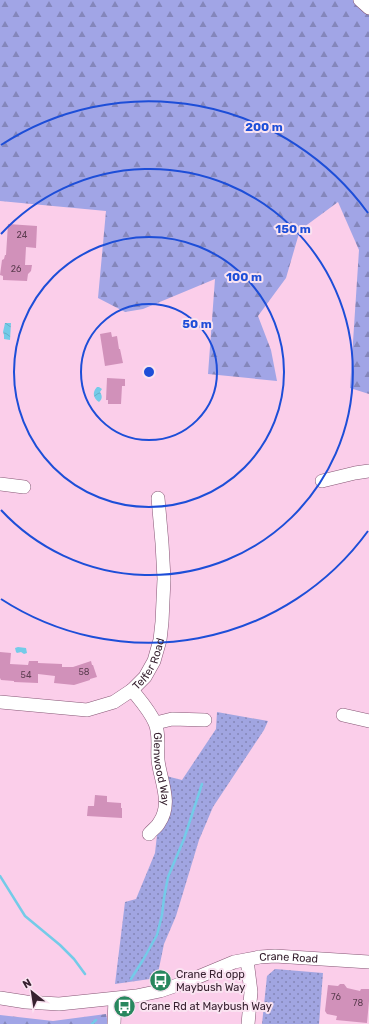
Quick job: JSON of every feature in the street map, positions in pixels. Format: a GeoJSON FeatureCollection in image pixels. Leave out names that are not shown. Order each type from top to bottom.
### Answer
{"type":"FeatureCollection","features":[{"type":"Feature","properties":{"kind":"street"},"geometry":{"type":"LineString","coordinates":[[360,0],[369,8]]}},
{"type":"Feature","properties":{"kind":"street"},"geometry":{"type":"LineString","coordinates":[[322,482],[355,473],[369,471]]}},
{"type":"Feature","properties":{"kind":"street"},"geometry":{"type":"LineString","coordinates":[[0,484],[24,486]]}},
{"type":"Feature","properties":{"kind":"street","name":"Telfer Road"},"geometry":{"type":"LineString","coordinates":[[0,702],[87,710],[114,702],[132,690],[145,677],[154,661],[160,640],[164,579],[158,498]]}},
{"type":"Feature","properties":{"kind":"street","name":"Glenwood Way"},"geometry":{"type":"LineString","coordinates":[[132,690],[156,723],[158,735],[158,760],[166,796],[165,810],[160,822],[149,834]]}},
{"type":"Feature","properties":{"kind":"street"},"geometry":{"type":"LineString","coordinates":[[342,715],[369,720]]}},
{"type":"Feature","properties":{"kind":"street","name":"Glenwood Way"},"geometry":{"type":"LineString","coordinates":[[156,723],[172,719],[205,720]]}},
{"type":"Feature","properties":{"kind":"street","name":"Crane Road"},"geometry":{"type":"LineString","coordinates":[[0,998],[26,1002],[59,1004],[160,991],[234,962],[260,957],[275,956],[369,962]]}},
{"type":"Feature","properties":{"kind":"street"},"geometry":{"type":"LineString","coordinates":[[247,960],[251,992],[248,1024]]}},
{"type":"Feature","properties":{"kind":"street"},"geometry":{"type":"LineString","coordinates":[[114,1024],[115,998]]}},
{"type":"Feature","properties":{"kind":"green space"},"geometry":{"type":"Polygon","coordinates":[[[0,0],[369,0],[369,394],[350,388],[359,250],[338,202],[300,230],[286,278],[258,316],[271,350],[277,381],[208,374],[215,279],[143,309],[125,312],[98,298],[106,211],[0,201],[0,0]]]}},
{"type":"Feature","properties":{"kind":"green space"},"geometry":{"type":"Polygon","coordinates":[[[106,1014],[108,1024],[0,1024],[0,1015],[53,1021],[106,1014]]]}},
{"type":"Feature","properties":{"kind":"shaded area"},"geometry":{"type":"Polygon","coordinates":[[[217,712],[268,721],[264,730],[213,807],[199,840],[176,916],[164,944],[157,978],[115,984],[125,902],[136,899],[155,853],[157,835],[167,818],[172,804],[166,776],[182,780],[216,729],[217,712]]]}},
{"type":"Feature","properties":{"kind":"shaded area"},"geometry":{"type":"Polygon","coordinates":[[[275,969],[323,973],[319,1024],[262,1024],[267,976],[275,969]]]}},
{"type":"Feature","properties":{"kind":"water"},"geometry":{"type":"Polygon","coordinates":[[[5,323],[11,323],[10,340],[4,339],[3,332],[5,323]]]}},
{"type":"Feature","properties":{"kind":"water"},"geometry":{"type":"Polygon","coordinates":[[[97,387],[102,389],[100,392],[102,398],[99,402],[95,399],[94,395],[94,391],[97,387]]]}},
{"type":"Feature","properties":{"kind":"water"},"geometry":{"type":"Polygon","coordinates":[[[15,648],[26,648],[27,653],[17,653],[15,648]]]}},
{"type":"Feature","properties":{"kind":"building"},"geometry":{"type":"Polygon","coordinates":[[[8,224],[37,226],[36,248],[26,247],[25,265],[32,265],[27,281],[3,280],[3,276],[0,275],[2,260],[6,255],[8,224]]]}},
{"type":"Feature","properties":{"kind":"building"},"geometry":{"type":"Polygon","coordinates":[[[111,332],[112,337],[117,336],[123,363],[105,366],[100,334],[111,332]]]}},
{"type":"Feature","properties":{"kind":"building"},"geometry":{"type":"Polygon","coordinates":[[[107,378],[125,379],[125,386],[122,386],[121,404],[108,404],[108,400],[106,400],[107,378]]]}},
{"type":"Feature","properties":{"kind":"building"},"geometry":{"type":"Polygon","coordinates":[[[0,652],[11,653],[10,664],[28,665],[29,661],[38,661],[38,663],[62,664],[62,667],[73,667],[91,661],[97,677],[74,685],[54,683],[55,676],[38,674],[38,683],[1,680],[0,652]]]}},
{"type":"Feature","properties":{"kind":"building"},"geometry":{"type":"Polygon","coordinates":[[[95,795],[107,796],[107,802],[121,803],[122,818],[87,816],[88,806],[94,806],[95,795]]]}},
{"type":"Feature","properties":{"kind":"building"},"geometry":{"type":"Polygon","coordinates":[[[340,984],[344,984],[347,988],[360,991],[361,989],[369,989],[367,1023],[336,1020],[337,1016],[327,1014],[325,1011],[328,985],[338,986],[340,984]]]}},
{"type":"Feature","properties":{"kind":"waterway"},"geometry":{"type":"LineString","coordinates":[[131,979],[157,935],[168,877],[184,839],[202,784]]}},
{"type":"Feature","properties":{"kind":"waterway"},"geometry":{"type":"LineString","coordinates":[[0,876],[25,916],[60,945],[74,959],[85,974]]}},
{"type":"Feature","properties":{"kind":"waterway"},"geometry":{"type":"LineString","coordinates":[[92,1024],[96,1020]]}},
{"type":"Feature","properties":{"kind":"place","name":"Crane Rd opp Maybush Way"},"geometry":{"type":"Point","coordinates":[161,980]}},
{"type":"Feature","properties":{"kind":"place","name":"Crane Rd at Maybush Way"},"geometry":{"type":"Point","coordinates":[125,1006]}}]}
